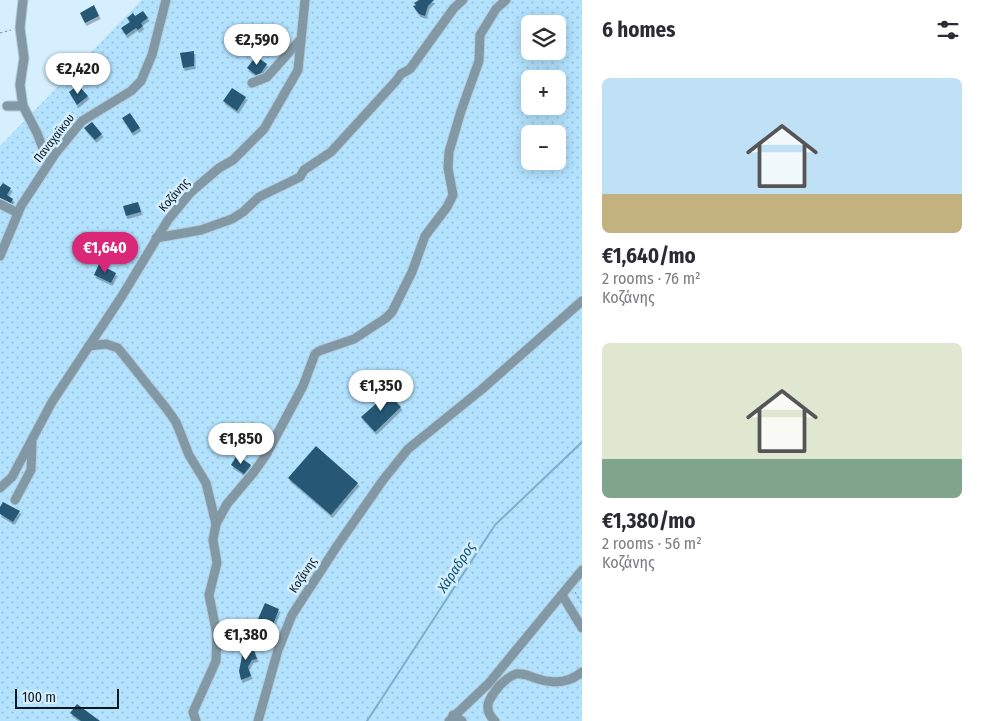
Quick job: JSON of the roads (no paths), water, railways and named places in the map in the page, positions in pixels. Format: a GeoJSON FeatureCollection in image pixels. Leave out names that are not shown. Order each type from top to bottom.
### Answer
{"type":"FeatureCollection","features":[{"type":"Feature","properties":{"kind":"street"},"geometry":{"type":"LineString","coordinates":[[23,0],[20,28],[24,52],[20,85],[23,106],[45,154],[50,160]]}},
{"type":"Feature","properties":{"kind":"street","name":"Παναχαϊκου"},"geometry":{"type":"LineString","coordinates":[[0,256],[18,213],[50,160],[80,123],[131,92],[141,82],[152,55],[166,0]]}},
{"type":"Feature","properties":{"kind":"street","name":"Κοζάνης"},"geometry":{"type":"LineString","coordinates":[[0,488],[12,477],[52,402],[122,296],[168,220],[191,192],[219,168],[233,160],[264,128],[298,70],[305,0]]}},
{"type":"Feature","properties":{"kind":"street"},"geometry":{"type":"LineString","coordinates":[[156,238],[201,230],[232,219],[260,197],[300,177],[304,170],[331,152],[401,74],[410,70],[454,8],[463,0]]}},
{"type":"Feature","properties":{"kind":"street"},"geometry":{"type":"LineString","coordinates":[[196,721],[193,712],[214,669],[217,652],[217,635],[209,596],[217,563],[213,540],[216,524],[227,504],[266,455],[303,386],[310,364],[316,354],[354,339],[392,312],[412,272],[424,236],[447,207],[453,195],[454,191],[448,168],[449,152],[479,61],[480,35],[496,9],[506,0]]}},
{"type":"Feature","properties":{"kind":"street"},"geometry":{"type":"LineString","coordinates":[[252,83],[267,77],[300,40]]}},
{"type":"Feature","properties":{"kind":"street"},"geometry":{"type":"LineString","coordinates":[[7,106],[23,106]]}},
{"type":"Feature","properties":{"kind":"street"},"geometry":{"type":"LineString","coordinates":[[0,204],[18,213]]}},
{"type":"Feature","properties":{"kind":"street","name":"Κοζάνης"},"geometry":{"type":"LineString","coordinates":[[258,721],[278,650],[292,615],[336,546],[383,480],[408,450],[480,390],[582,300]]}},
{"type":"Feature","properties":{"kind":"street"},"geometry":{"type":"LineString","coordinates":[[89,346],[106,344],[118,348],[166,408],[178,427],[189,455],[206,483],[216,524]]}},
{"type":"Feature","properties":{"kind":"street"},"geometry":{"type":"LineString","coordinates":[[15,500],[31,470],[32,440]]}},
{"type":"Feature","properties":{"kind":"street"},"geometry":{"type":"LineString","coordinates":[[451,718],[489,683],[582,570]]}},
{"type":"Feature","properties":{"kind":"street"},"geometry":{"type":"LineString","coordinates":[[562,595],[582,628]]}},
{"type":"Feature","properties":{"kind":"street"},"geometry":{"type":"LineString","coordinates":[[495,721],[488,710],[488,701],[506,679],[513,675],[521,674],[545,681],[557,682],[569,680],[582,672]]}},
{"type":"Feature","properties":{"kind":"street"},"geometry":{"type":"LineString","coordinates":[[451,718],[462,721]]}},
{"type":"Feature","properties":{"kind":"waterway","name":"Χάραδρος"},"geometry":{"type":"LineString","coordinates":[[367,721],[495,525],[582,442]]}}]}
